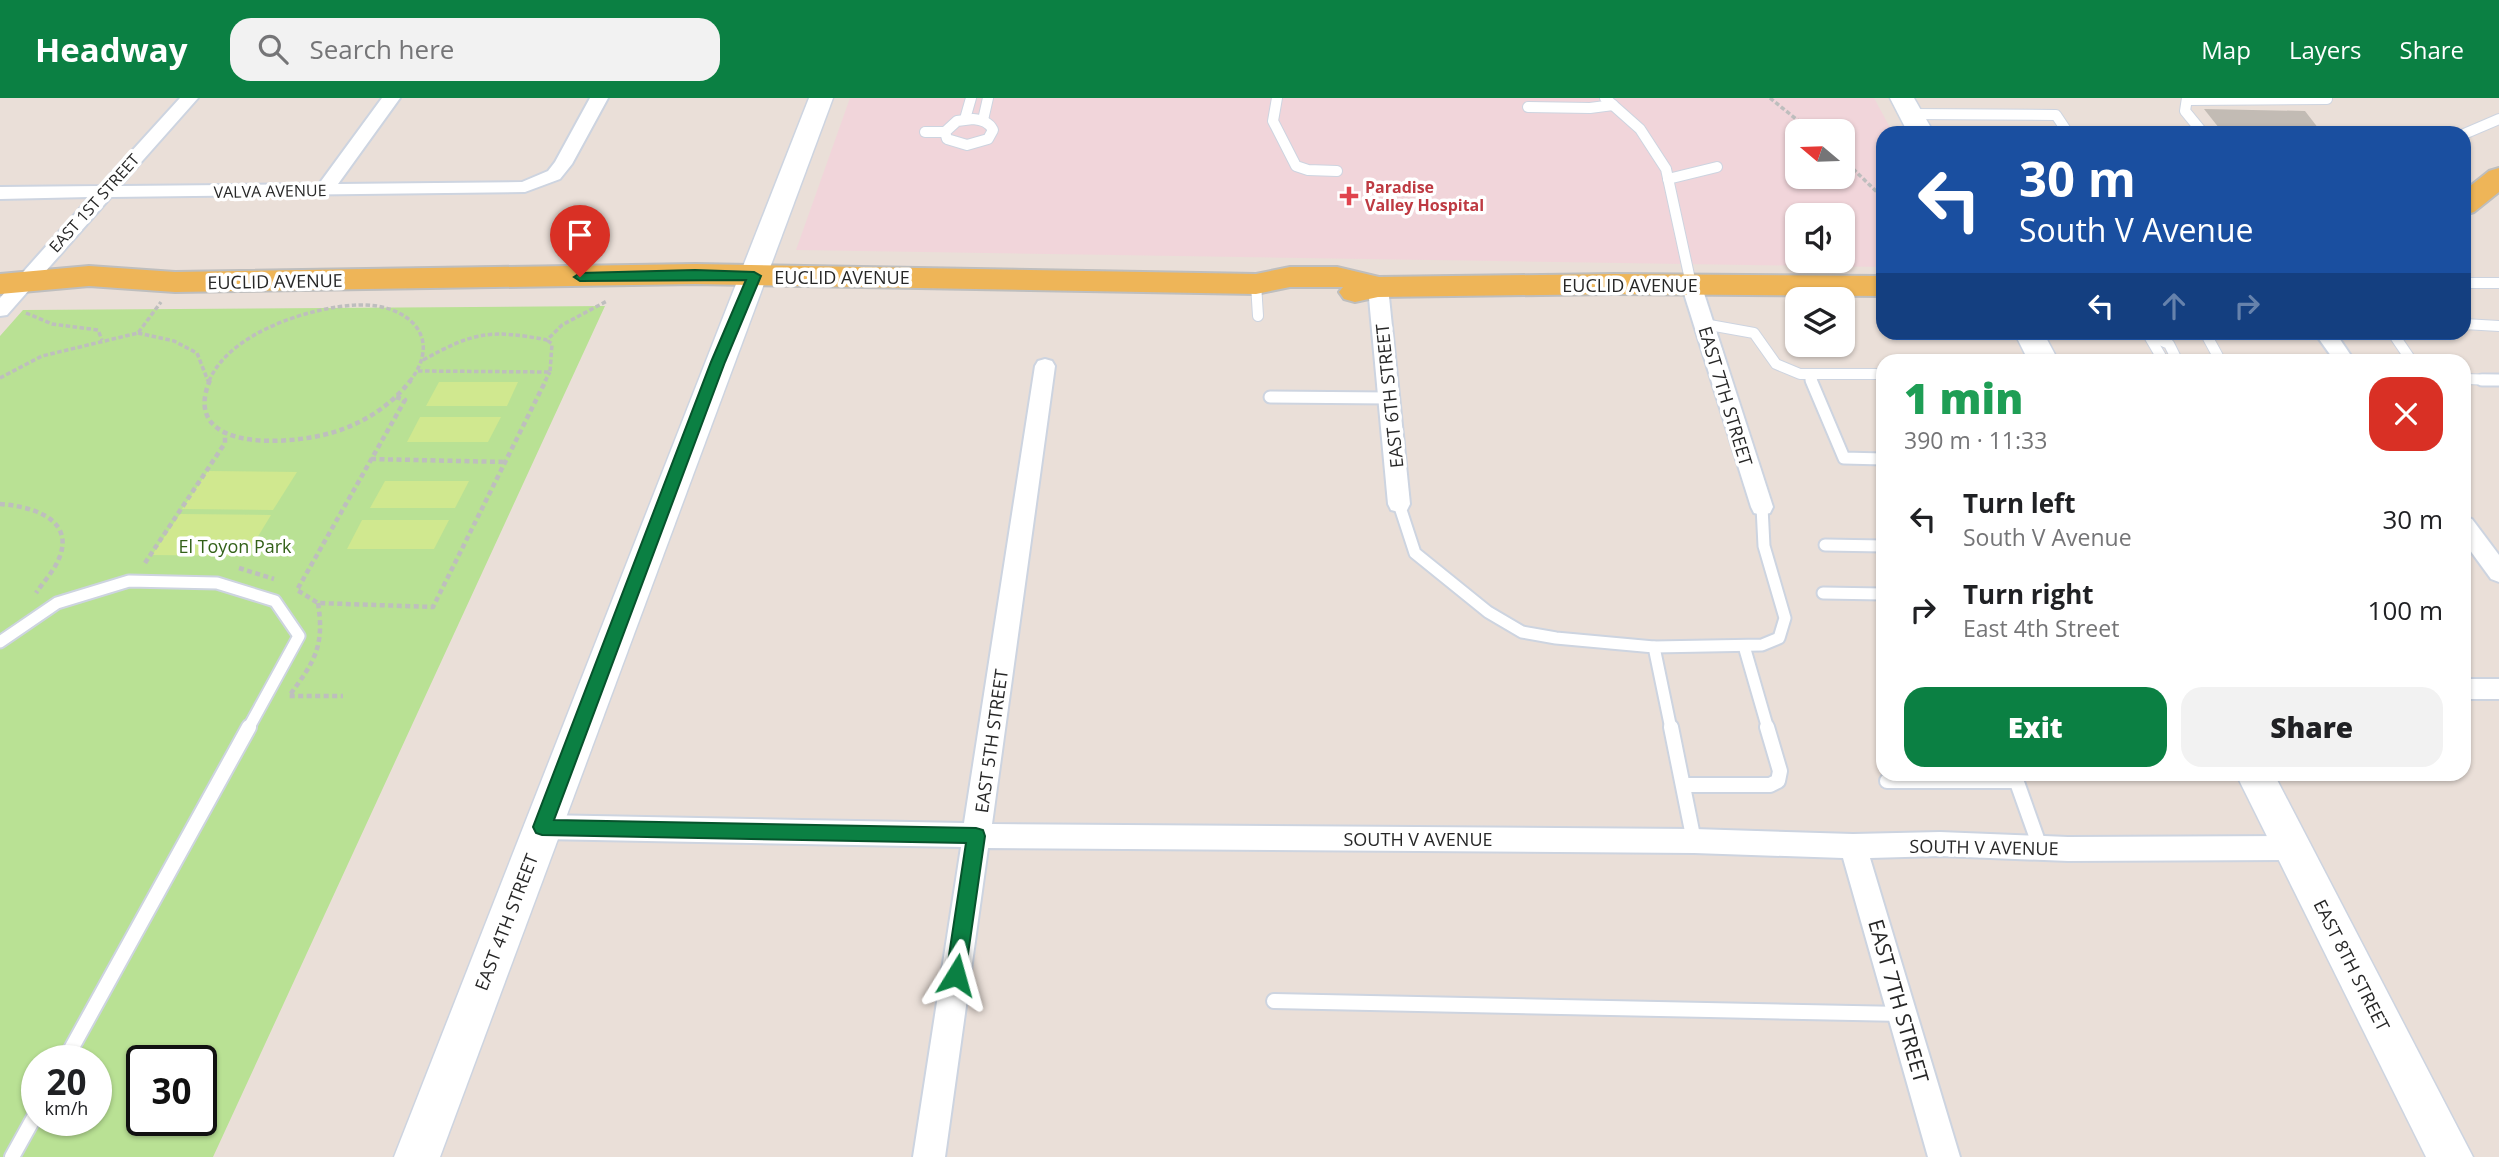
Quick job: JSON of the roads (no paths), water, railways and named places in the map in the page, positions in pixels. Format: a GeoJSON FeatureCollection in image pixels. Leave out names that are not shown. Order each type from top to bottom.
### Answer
{"type":"FeatureCollection","features":[{"type":"Feature","properties":{"kind":"main road"},"geometry":{"type":"LineString","coordinates":[[2471,200],[2499,177]]}},
{"type":"Feature","properties":{"kind":"main road","name":"EUCLID AVENUE"},"geometry":{"type":"LineString","coordinates":[[16,294],[166,294],[695,274],[1256,284],[1289,295],[1338,295],[1378,288],[1876,286]]}},
{"type":"Feature","properties":{"kind":"street","name":"EAST 1ST STREET"},"geometry":{"type":"LineString","coordinates":[[0,310],[189,98]]}},
{"type":"Feature","properties":{"kind":"street"},"geometry":{"type":"LineString","coordinates":[[324,190],[391,98]]}},
{"type":"Feature","properties":{"kind":"street","name":"VALVA AVENUE"},"geometry":{"type":"LineString","coordinates":[[0,192],[524,187],[554,175],[563,164],[599,98]]}},
{"type":"Feature","properties":{"kind":"street","name":"EAST 4TH STREET"},"geometry":{"type":"LineString","coordinates":[[417,1157],[718,362],[754,276],[821,98]]}},
{"type":"Feature","properties":{"kind":"street","name":"EAST 7TH STREET"},"geometry":{"type":"LineString","coordinates":[[1691,285],[1762,508]]}},
{"type":"Feature","properties":{"kind":"street","name":"EAST 6TH STREET"},"geometry":{"type":"LineString","coordinates":[[1378,288],[1399,504]]}},
{"type":"Feature","properties":{"kind":"street","name":"EAST 5TH STREET"},"geometry":{"type":"LineString","coordinates":[[929,1157],[1045,366]]}},
{"type":"Feature","properties":{"kind":"street"},"geometry":{"type":"LineString","coordinates":[[2471,535],[2499,573]]}},
{"type":"Feature","properties":{"kind":"street"},"geometry":{"type":"LineString","coordinates":[[2471,689],[2499,689]]}},
{"type":"Feature","properties":{"kind":"street","name":"EAST 8TH STREET"},"geometry":{"type":"LineString","coordinates":[[2259,781],[2450,1157]]}},
{"type":"Feature","properties":{"kind":"street","name":"SOUTH V AVENUE"},"geometry":{"type":"LineString","coordinates":[[542,827],[976,836],[2293,848]]}},
{"type":"Feature","properties":{"kind":"street","name":"EAST 7TH STREET"},"geometry":{"type":"LineString","coordinates":[[1853,846],[1944,1157]]}},
{"type":"Feature","properties":{"kind":"lane"},"geometry":{"type":"LineString","coordinates":[[965,119],[971,98]]}},
{"type":"Feature","properties":{"kind":"lane"},"geometry":{"type":"LineString","coordinates":[[983,120],[988,98]]}},
{"type":"Feature","properties":{"kind":"lane"},"geometry":{"type":"LineString","coordinates":[[1277,98],[1273,121],[1296,166],[1308,170],[1337,171]]}},
{"type":"Feature","properties":{"kind":"lane"},"geometry":{"type":"LineString","coordinates":[[2197,126],[2185,111],[2187,99],[2327,99]]}},
{"type":"Feature","properties":{"kind":"lane"},"geometry":{"type":"LineString","coordinates":[[1528,107],[1590,108],[1609,101],[1636,124],[1658,152],[1668,179],[1691,285]]}},
{"type":"Feature","properties":{"kind":"lane"},"geometry":{"type":"LineString","coordinates":[[1911,115],[2056,115],[2063,126]]}},
{"type":"Feature","properties":{"kind":"lane"},"geometry":{"type":"LineString","coordinates":[[965,119],[983,120],[993,130],[988,139],[982,142],[959,145],[947,139],[945,132],[950,125],[965,119]]}},
{"type":"Feature","properties":{"kind":"lane"},"geometry":{"type":"LineString","coordinates":[[2471,131],[2499,119]]}},
{"type":"Feature","properties":{"kind":"lane"},"geometry":{"type":"LineString","coordinates":[[925,132],[945,132]]}},
{"type":"Feature","properties":{"kind":"lane"},"geometry":{"type":"LineString","coordinates":[[1668,179],[1717,167]]}},
{"type":"Feature","properties":{"kind":"lane"},"geometry":{"type":"LineString","coordinates":[[2471,283],[2499,283]]}},
{"type":"Feature","properties":{"kind":"lane"},"geometry":{"type":"LineString","coordinates":[[1256,284],[1258,316]]}},
{"type":"Feature","properties":{"kind":"lane"},"geometry":{"type":"LineString","coordinates":[[1704,324],[1754,333],[1776,364],[1800,374],[1876,374]]}},
{"type":"Feature","properties":{"kind":"lane"},"geometry":{"type":"LineString","coordinates":[[2471,324],[2499,326]]}},
{"type":"Feature","properties":{"kind":"lane"},"geometry":{"type":"LineString","coordinates":[[2160,340],[2168,344],[2174,354]]}},
{"type":"Feature","properties":{"kind":"lane"},"geometry":{"type":"LineString","coordinates":[[1809,374],[1844,458],[1876,459]]}},
{"type":"Feature","properties":{"kind":"lane"},"geometry":{"type":"LineString","coordinates":[[2471,379],[2499,380]]}},
{"type":"Feature","properties":{"kind":"lane"},"geometry":{"type":"LineString","coordinates":[[1270,397],[1389,398]]}},
{"type":"Feature","properties":{"kind":"lane"},"geometry":{"type":"LineString","coordinates":[[1399,504],[1415,553],[1488,612],[1522,632],[1654,648],[1762,645],[1779,638],[1785,618],[1764,546],[1762,508]]}},
{"type":"Feature","properties":{"kind":"lane"},"geometry":{"type":"LineString","coordinates":[[1825,545],[1876,546]]}},
{"type":"Feature","properties":{"kind":"lane"},"geometry":{"type":"LineString","coordinates":[[0,642],[57,603],[130,581],[217,583],[275,601],[299,636],[73,1045]]}},
{"type":"Feature","properties":{"kind":"lane"},"geometry":{"type":"LineString","coordinates":[[1823,593],[1876,594]]}},
{"type":"Feature","properties":{"kind":"lane"},"geometry":{"type":"LineString","coordinates":[[1684,785],[1770,785],[1779,781],[1780,772],[1744,646]]}},
{"type":"Feature","properties":{"kind":"lane"},"geometry":{"type":"LineString","coordinates":[[1654,648],[1694,841]]}},
{"type":"Feature","properties":{"kind":"lane"},"geometry":{"type":"LineString","coordinates":[[2016,781],[2040,847]]}},
{"type":"Feature","properties":{"kind":"lane"},"geometry":{"type":"LineString","coordinates":[[1274,1000],[1904,1014]]}},
{"type":"Feature","properties":{"kind":"lane"},"geometry":{"type":"LineString","coordinates":[[12,1157],[24,1136]]}},
{"type":"Feature","properties":{"kind":"place","name":"Paradise Valley Hospital"},"geometry":{"type":"Point","coordinates":[1349,196]}},
{"type":"Feature","properties":{"kind":"park label","name":"El Toyon Park"},"geometry":{"type":"Point","coordinates":[235,546]}}]}
